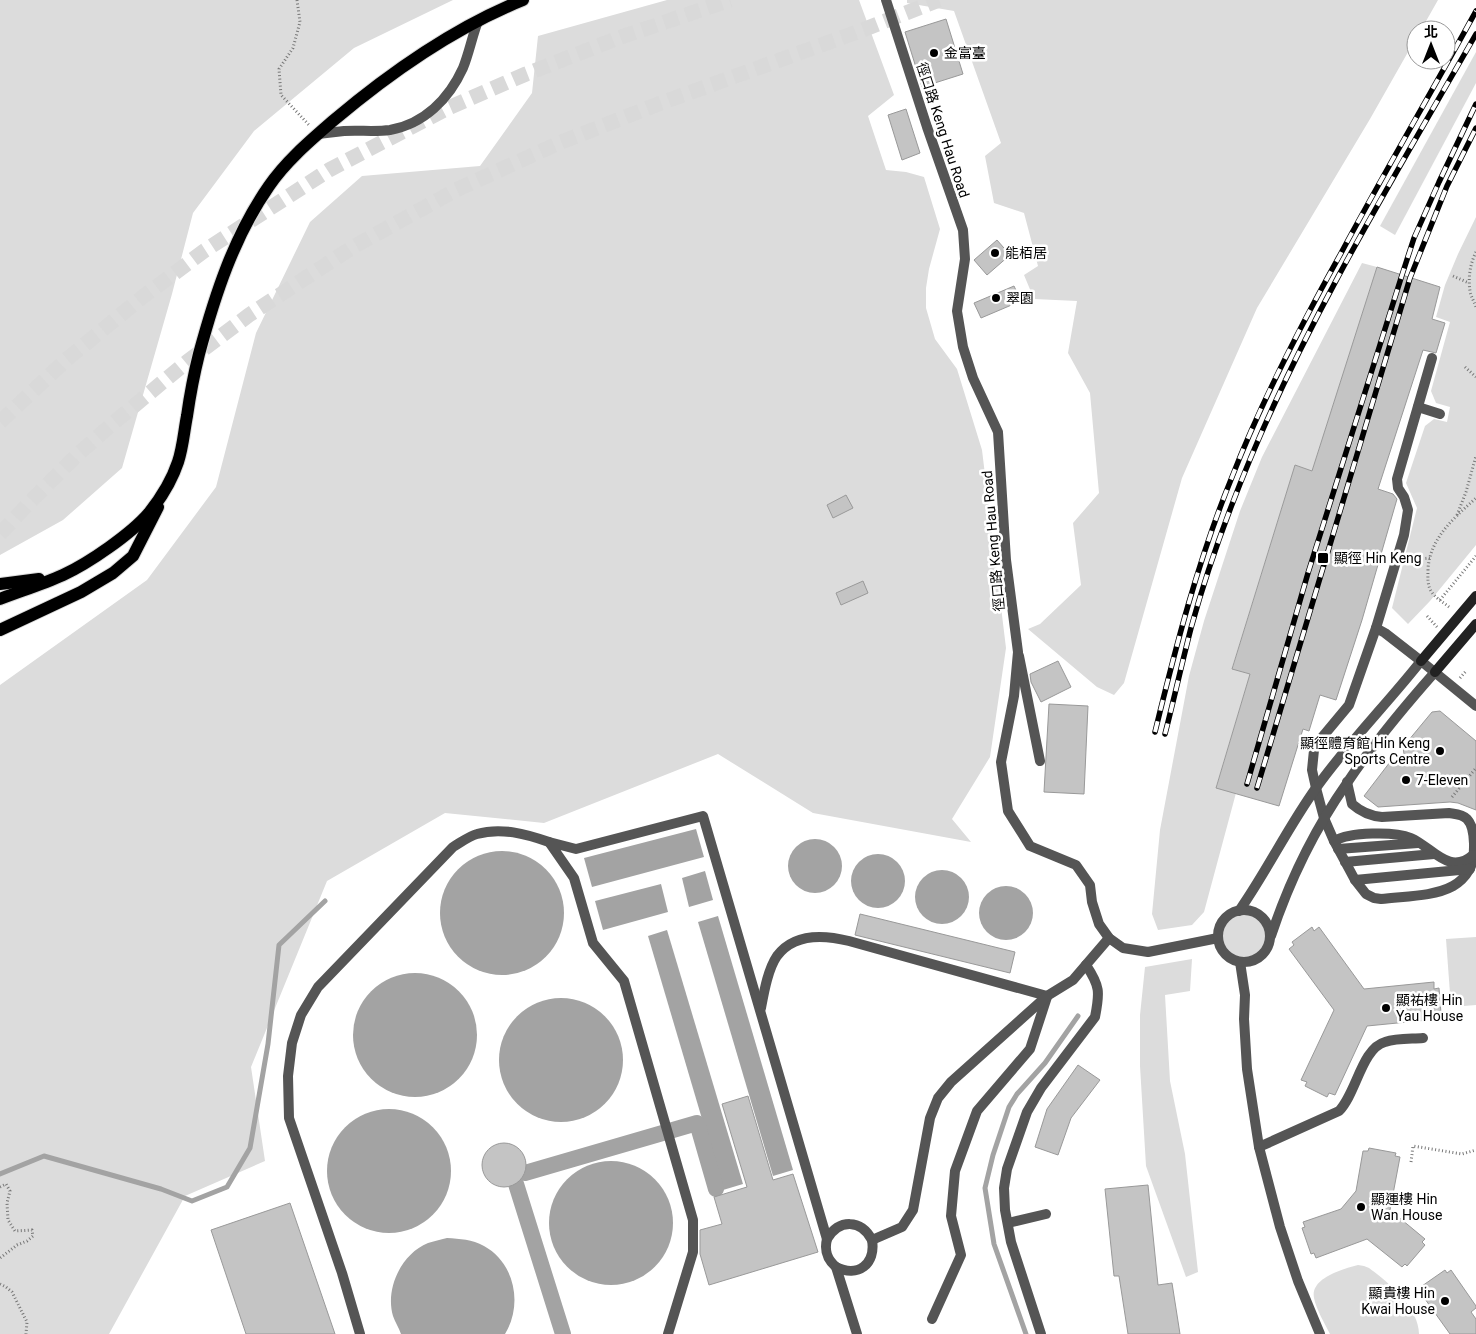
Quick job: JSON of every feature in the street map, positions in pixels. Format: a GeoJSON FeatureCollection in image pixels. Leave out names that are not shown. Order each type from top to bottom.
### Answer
{"type":"FeatureCollection","features":[{"type":"Feature","properties":{"kind":"main road"},"geometry":{"type":"LineString","coordinates":[[0,630],[97,584],[133,556],[153,518],[178,462],[192,380],[209,317],[227,266],[244,228],[269,186],[282,169],[318,134],[405,65],[478,21],[523,0]]}},
{"type":"Feature","properties":{"kind":"main road"},"geometry":{"type":"LineString","coordinates":[[0,599],[64,575],[88,561],[148,514],[164,492]]}},
{"type":"Feature","properties":{"kind":"main road"},"geometry":{"type":"LineString","coordinates":[[0,584],[64,575]]}},
{"type":"Feature","properties":{"kind":"main road"},"geometry":{"type":"LineString","coordinates":[[1421,661],[1476,596]]}},
{"type":"Feature","properties":{"kind":"main road"},"geometry":{"type":"LineString","coordinates":[[1435,672],[1476,624]]}},
{"type":"Feature","properties":{"kind":"street","name":"徑口路 Keng Hau Road"},"geometry":{"type":"LineString","coordinates":[[886,0],[963,230],[965,259],[957,311],[963,347],[973,378],[998,432],[1006,560],[1018,647],[1014,696],[1001,762],[1008,811],[1030,846],[1076,865],[1090,885],[1092,902],[1099,924],[1109,938]]}},
{"type":"Feature","properties":{"kind":"street"},"geometry":{"type":"LineString","coordinates":[[318,134],[344,131],[389,130],[409,125],[425,117],[444,99],[462,71],[478,21]]}},
{"type":"Feature","properties":{"kind":"street"},"geometry":{"type":"LineString","coordinates":[[1347,782],[1352,804],[1371,816],[1449,813],[1459,814],[1468,819],[1474,836],[1473,856],[1470,868],[1461,881],[1436,893],[1381,899],[1366,894],[1355,880],[1345,862],[1324,818],[1312,770],[1314,750],[1319,741],[1349,705],[1376,628],[1397,559],[1406,528],[1408,510],[1404,497],[1398,488],[1397,479],[1432,358]]}},
{"type":"Feature","properties":{"kind":"street"},"geometry":{"type":"LineString","coordinates":[[1418,407],[1440,414]]}},
{"type":"Feature","properties":{"kind":"street"},"geometry":{"type":"LineString","coordinates":[[1376,628],[1421,661],[1476,706]]}},
{"type":"Feature","properties":{"kind":"street"},"geometry":{"type":"LineString","coordinates":[[1018,647],[1040,761]]}},
{"type":"Feature","properties":{"kind":"street"},"geometry":{"type":"LineString","coordinates":[[1239,911],[1256,887],[1285,835],[1316,788],[1421,661]]}},
{"type":"Feature","properties":{"kind":"street"},"geometry":{"type":"LineString","coordinates":[[1270,936],[1292,879],[1324,818],[1347,782],[1435,672]]}},
{"type":"Feature","properties":{"kind":"street"},"geometry":{"type":"LineString","coordinates":[[360,1334],[342,1273],[289,1118],[288,1076],[292,1043],[301,1016],[318,988],[453,847],[476,834],[503,831],[528,834],[576,849],[703,816],[828,1239]]}},
{"type":"Feature","properties":{"kind":"street"},"geometry":{"type":"LineString","coordinates":[[1336,845],[1345,837],[1390,834],[1402,835],[1450,862],[1468,860],[1473,856]]}},
{"type":"Feature","properties":{"kind":"street"},"geometry":{"type":"LineString","coordinates":[[549,842],[574,878],[593,943],[624,981],[693,1220],[693,1252],[668,1334]]}},
{"type":"Feature","properties":{"kind":"street"},"geometry":{"type":"LineString","coordinates":[[1345,862],[1434,854]]}},
{"type":"Feature","properties":{"kind":"street"},"geometry":{"type":"LineString","coordinates":[[1355,880],[1470,868]]}},
{"type":"Feature","properties":{"kind":"street"},"geometry":{"type":"LineString","coordinates":[[1248,910],[1256,913],[1265,920],[1269,927],[1269,946],[1264,954],[1249,962],[1240,962],[1225,954],[1218,938],[1222,922],[1229,914],[1239,911],[1248,910]]}},
{"type":"Feature","properties":{"kind":"street"},"geometry":{"type":"LineString","coordinates":[[760,1009],[769,975],[777,956],[793,942],[813,937],[831,937],[849,941],[1047,996]]}},
{"type":"Feature","properties":{"kind":"street"},"geometry":{"type":"LineString","coordinates":[[872,1240],[902,1227],[913,1210],[930,1118],[938,1098],[951,1082],[1047,996],[1073,980],[1109,938],[1123,948],[1148,952],[1218,938]]}},
{"type":"Feature","properties":{"kind":"street"},"geometry":{"type":"LineString","coordinates":[[1240,962],[1246,995],[1244,1019],[1247,1069],[1259,1147],[1280,1228],[1298,1280],[1320,1334]]}},
{"type":"Feature","properties":{"kind":"street"},"geometry":{"type":"LineString","coordinates":[[1041,1334],[1010,1242],[1004,1188],[1007,1170],[1027,1112],[1041,1088],[1095,1017],[1098,988],[1086,965]]}},
{"type":"Feature","properties":{"kind":"street"},"geometry":{"type":"LineString","coordinates":[[932,1319],[961,1256],[951,1216],[955,1171],[977,1111],[1030,1050],[1047,996]]}},
{"type":"Feature","properties":{"kind":"street"},"geometry":{"type":"LineString","coordinates":[[1259,1147],[1339,1111],[1347,1100],[1369,1054],[1377,1045],[1388,1041],[1424,1038]]}},
{"type":"Feature","properties":{"kind":"street"},"geometry":{"type":"LineString","coordinates":[[1008,1223],[1046,1214]]}},
{"type":"Feature","properties":{"kind":"street"},"geometry":{"type":"LineString","coordinates":[[848,1224],[864,1229],[872,1240],[872,1256],[863,1268],[850,1272],[842,1271],[830,1262],[826,1255],[828,1239],[836,1228],[848,1224]]}},
{"type":"Feature","properties":{"kind":"street"},"geometry":{"type":"LineString","coordinates":[[836,1268],[857,1334]]}},
{"type":"Feature","properties":{"kind":"path"},"geometry":{"type":"LineString","coordinates":[[297,0],[300,22],[293,48],[279,68],[281,95],[318,134]]}},
{"type":"Feature","properties":{"kind":"path"},"geometry":{"type":"LineString","coordinates":[[1476,252],[1472,262],[1469,283],[1471,294],[1476,304]]}},
{"type":"Feature","properties":{"kind":"path"},"geometry":{"type":"LineString","coordinates":[[1453,276],[1469,283]]}},
{"type":"Feature","properties":{"kind":"path"},"geometry":{"type":"LineString","coordinates":[[1465,367],[1476,377]]}},
{"type":"Feature","properties":{"kind":"path"},"geometry":{"type":"LineString","coordinates":[[1456,516],[1466,492],[1476,456]]}},
{"type":"Feature","properties":{"kind":"path"},"geometry":{"type":"LineString","coordinates":[[1449,607],[1432,594],[1428,586],[1430,558],[1441,533],[1476,498]]}},
{"type":"Feature","properties":{"kind":"path"},"geometry":{"type":"LineString","coordinates":[[1440,600],[1476,556]]}},
{"type":"Feature","properties":{"kind":"path"},"geometry":{"type":"LineString","coordinates":[[1397,559],[1414,560],[1430,558]]}},
{"type":"Feature","properties":{"kind":"path"},"geometry":{"type":"LineString","coordinates":[[1427,616],[1434,625]]}},
{"type":"Feature","properties":{"kind":"path"},"geometry":{"type":"LineString","coordinates":[[1452,797],[1476,768]]}},
{"type":"Feature","properties":{"kind":"path"},"geometry":{"type":"LineString","coordinates":[[1411,1162],[1414,1146],[1462,1154],[1476,1150]]}},
{"type":"Feature","properties":{"kind":"path"},"geometry":{"type":"LineString","coordinates":[[0,1187],[6,1184],[10,1191],[7,1203],[8,1220],[16,1231],[32,1230],[33,1236],[0,1258]]}},
{"type":"Feature","properties":{"kind":"path"},"geometry":{"type":"LineString","coordinates":[[0,1284],[12,1292],[27,1322],[26,1334]]}},
{"type":"Feature","properties":{"kind":"shaded area"},"geometry":{"type":"Polygon","coordinates":[[[0,0],[453,0],[354,48],[254,131],[193,213],[122,468],[63,520],[0,555],[0,0]]]}},
{"type":"Feature","properties":{"kind":"shaded area"},"geometry":{"type":"Polygon","coordinates":[[[667,0],[859,0],[894,95],[868,116],[886,170],[906,172],[924,177],[940,229],[929,269],[926,288],[926,308],[935,339],[957,369],[982,450],[1006,648],[990,757],[952,819],[971,842],[813,813],[718,754],[544,823],[445,813],[327,881],[251,1067],[265,1161],[185,1196],[109,1334],[0,1334],[0,685],[147,580],[216,487],[256,333],[310,222],[362,176],[480,166],[532,93],[538,36],[667,0]]]}},
{"type":"Feature","properties":{"kind":"shaded area"},"geometry":{"type":"Polygon","coordinates":[[[907,0],[1438,0],[1427,20],[1406,20],[1406,56],[1257,308],[1182,478],[1124,683],[1114,695],[1097,687],[1028,629],[1040,624],[1081,585],[1073,523],[1099,493],[1090,393],[1068,353],[1077,301],[1034,299],[1024,275],[1038,266],[1024,213],[994,203],[985,156],[1001,143],[954,11],[907,3],[907,0]]]}},
{"type":"Feature","properties":{"kind":"shaded area"},"geometry":{"type":"Polygon","coordinates":[[[1476,52],[1476,83],[1395,235],[1380,226],[1476,52]]]}},
{"type":"Feature","properties":{"kind":"shaded area"},"geometry":{"type":"Polygon","coordinates":[[[1476,217],[1476,545],[1430,601],[1408,624],[1392,608],[1417,508],[1406,483],[1425,426],[1434,419],[1447,422],[1450,407],[1436,403],[1431,391],[1450,322],[1436,317],[1445,285],[1476,217]]]}},
{"type":"Feature","properties":{"kind":"shaded area"},"geometry":{"type":"Polygon","coordinates":[[[1362,263],[1377,267],[1312,471],[1295,465],[1232,668],[1250,674],[1216,787],[1236,793],[1204,912],[1192,925],[1158,930],[1152,914],[1160,830],[1189,676],[1204,621],[1240,511],[1262,457],[1362,263]]]}},
{"type":"Feature","properties":{"kind":"shaded area"},"geometry":{"type":"Polygon","coordinates":[[[696,829],[704,857],[592,887],[584,858],[696,829]]]}},
{"type":"Feature","properties":{"kind":"shaded area"},"geometry":{"type":"Polygon","coordinates":[[[810,839],[820,839],[830,843],[838,851],[842,866],[838,881],[830,889],[820,893],[810,893],[800,889],[792,881],[788,871],[788,861],[792,851],[800,843],[810,839]]]}},
{"type":"Feature","properties":{"kind":"shaded area"},"geometry":{"type":"Polygon","coordinates":[[[502,851],[526,856],[546,869],[559,889],[564,913],[559,937],[546,957],[526,970],[502,975],[478,970],[458,957],[445,937],[440,913],[445,889],[458,869],[478,856],[502,851]]]}},
{"type":"Feature","properties":{"kind":"shaded area"},"geometry":{"type":"Polygon","coordinates":[[[873,854],[883,854],[893,858],[901,866],[905,881],[901,896],[893,904],[883,908],[873,908],[863,904],[855,896],[851,886],[851,876],[855,866],[863,858],[873,854]]]}},
{"type":"Feature","properties":{"kind":"shaded area"},"geometry":{"type":"Polygon","coordinates":[[[937,870],[947,870],[957,874],[965,882],[969,897],[965,912],[957,920],[947,924],[937,924],[927,920],[919,912],[915,902],[915,892],[919,882],[927,874],[937,870]]]}},
{"type":"Feature","properties":{"kind":"shaded area"},"geometry":{"type":"Polygon","coordinates":[[[705,871],[713,900],[689,907],[682,878],[705,871]]]}},
{"type":"Feature","properties":{"kind":"shaded area"},"geometry":{"type":"Polygon","coordinates":[[[661,884],[668,912],[603,930],[595,901],[661,884]]]}},
{"type":"Feature","properties":{"kind":"shaded area"},"geometry":{"type":"Polygon","coordinates":[[[1001,886],[1011,886],[1021,890],[1029,898],[1033,913],[1029,928],[1021,936],[1011,940],[1001,940],[991,936],[983,928],[979,918],[979,908],[983,898],[991,890],[1001,886]]]}},
{"type":"Feature","properties":{"kind":"shaded area"},"geometry":{"type":"Polygon","coordinates":[[[1240,913],[1248,913],[1257,917],[1263,923],[1267,936],[1263,949],[1257,955],[1248,959],[1240,959],[1231,955],[1225,949],[1221,940],[1221,932],[1225,923],[1231,917],[1240,913]]]}},
{"type":"Feature","properties":{"kind":"shaded area"},"geometry":{"type":"Polygon","coordinates":[[[718,916],[793,1170],[773,1176],[698,922],[718,916]]]}},
{"type":"Feature","properties":{"kind":"shaded area"},"geometry":{"type":"Polygon","coordinates":[[[667,930],[743,1184],[723,1190],[648,936],[667,930]]]}},
{"type":"Feature","properties":{"kind":"shaded area"},"geometry":{"type":"Polygon","coordinates":[[[1476,937],[1476,1005],[1451,1007],[1446,939],[1476,937]]]}},
{"type":"Feature","properties":{"kind":"shaded area"},"geometry":{"type":"Polygon","coordinates":[[[1192,959],[1190,991],[1165,995],[1170,1081],[1185,1154],[1198,1272],[1186,1277],[1146,1166],[1140,1066],[1140,1015],[1145,967],[1192,959]]]}},
{"type":"Feature","properties":{"kind":"shaded area"},"geometry":{"type":"Polygon","coordinates":[[[415,973],[439,978],[459,991],[472,1011],[477,1035],[472,1059],[459,1079],[439,1092],[415,1097],[391,1092],[371,1079],[358,1059],[353,1035],[358,1011],[371,991],[391,978],[415,973]]]}},
{"type":"Feature","properties":{"kind":"shaded area"},"geometry":{"type":"Polygon","coordinates":[[[561,998],[585,1003],[605,1016],[618,1036],[623,1060],[618,1084],[605,1104],[585,1117],[561,1122],[537,1117],[517,1104],[504,1084],[499,1060],[504,1036],[517,1016],[537,1003],[561,998]]]}},
{"type":"Feature","properties":{"kind":"shaded area"},"geometry":{"type":"Polygon","coordinates":[[[389,1109],[413,1114],[433,1127],[446,1147],[451,1171],[446,1195],[433,1215],[413,1228],[389,1233],[365,1228],[345,1215],[332,1195],[327,1171],[332,1147],[345,1127],[365,1114],[389,1109]]]}},
{"type":"Feature","properties":{"kind":"shaded area"},"geometry":{"type":"Polygon","coordinates":[[[611,1161],[635,1166],[655,1179],[668,1199],[673,1223],[668,1247],[655,1267],[635,1280],[611,1285],[587,1280],[567,1267],[554,1247],[549,1223],[554,1199],[567,1179],[587,1166],[611,1161]]]}},
{"type":"Feature","properties":{"kind":"shaded area"},"geometry":{"type":"Polygon","coordinates":[[[447,1238],[466,1240],[484,1246],[495,1253],[503,1263],[513,1286],[514,1298],[511,1323],[505,1334],[401,1334],[391,1306],[393,1284],[397,1274],[410,1255],[418,1248],[447,1238]]]}},
{"type":"Feature","properties":{"kind":"shaded area"},"geometry":{"type":"Polygon","coordinates":[[[1358,1265],[1369,1268],[1401,1296],[1414,1315],[1418,1324],[1419,1334],[1330,1334],[1317,1307],[1314,1291],[1322,1280],[1344,1269],[1358,1265]]]}},
{"type":"Feature","properties":{"kind":"building","name":"金富臺"},"geometry":{"type":"Polygon","coordinates":[[[946,19],[963,74],[922,87],[905,32],[946,19]]]}},
{"type":"Feature","properties":{"kind":"building"},"geometry":{"type":"Polygon","coordinates":[[[906,109],[920,153],[902,160],[888,115],[906,109]]]}},
{"type":"Feature","properties":{"kind":"building","name":"能栢居"},"geometry":{"type":"Polygon","coordinates":[[[997,240],[1010,255],[987,275],[974,260],[997,240]]]}},
{"type":"Feature","properties":{"kind":"building","name":"顯徑 Hin Keng"},"geometry":{"type":"Polygon","coordinates":[[[1377,267],[1440,287],[1432,319],[1445,323],[1436,353],[1423,350],[1378,489],[1393,494],[1397,499],[1362,620],[1336,700],[1320,695],[1309,731],[1303,729],[1279,806],[1216,788],[1250,674],[1232,669],[1295,465],[1312,471],[1377,267]]]}},
{"type":"Feature","properties":{"kind":"building","name":"翠園"},"geometry":{"type":"Polygon","coordinates":[[[1014,286],[1021,301],[981,318],[974,303],[1014,286]]]}},
{"type":"Feature","properties":{"kind":"building"},"geometry":{"type":"Polygon","coordinates":[[[846,495],[853,508],[833,518],[827,505],[846,495]]]}},
{"type":"Feature","properties":{"kind":"building"},"geometry":{"type":"Polygon","coordinates":[[[863,581],[868,593],[841,605],[836,593],[863,581]]]}},
{"type":"Feature","properties":{"kind":"building"},"geometry":{"type":"Polygon","coordinates":[[[1058,661],[1071,687],[1041,702],[1031,682],[1030,674],[1058,661]]]}},
{"type":"Feature","properties":{"kind":"building"},"geometry":{"type":"Polygon","coordinates":[[[1049,704],[1088,706],[1084,794],[1044,792],[1049,704]]]}},
{"type":"Feature","properties":{"kind":"building"},"geometry":{"type":"Polygon","coordinates":[[[1440,711],[1476,741],[1476,810],[1450,802],[1378,807],[1364,796],[1390,762],[1405,762],[1403,747],[1432,712],[1440,711]]]}},
{"type":"Feature","properties":{"kind":"building"},"geometry":{"type":"Polygon","coordinates":[[[860,914],[1015,952],[1010,973],[855,935],[860,914]]]}},
{"type":"Feature","properties":{"kind":"building","name":"顯祐樓 Hin Yau House"},"geometry":{"type":"Polygon","coordinates":[[[1312,927],[1314,931],[1319,927],[1364,989],[1434,982],[1434,989],[1439,988],[1441,1013],[1437,1013],[1438,1019],[1367,1026],[1335,1095],[1329,1093],[1327,1097],[1305,1086],[1307,1082],[1301,1080],[1334,1010],[1289,949],[1294,945],[1292,942],[1312,927]]]}},
{"type":"Feature","properties":{"kind":"building"},"geometry":{"type":"Polygon","coordinates":[[[1078,1065],[1100,1080],[1071,1118],[1058,1155],[1035,1147],[1047,1109],[1078,1065]]]}},
{"type":"Feature","properties":{"kind":"building"},"geometry":{"type":"Polygon","coordinates":[[[748,1096],[773,1180],[793,1174],[818,1252],[709,1285],[700,1254],[700,1230],[722,1224],[714,1197],[747,1187],[722,1104],[748,1096]]]}},
{"type":"Feature","properties":{"kind":"building"},"geometry":{"type":"Polygon","coordinates":[[[504,1143],[516,1147],[522,1153],[526,1165],[522,1177],[516,1183],[504,1187],[492,1183],[486,1177],[482,1165],[486,1153],[492,1147],[504,1143]]]}},
{"type":"Feature","properties":{"kind":"building","name":"顯運樓 Hin Wan House"},"geometry":{"type":"Polygon","coordinates":[[[1369,1148],[1396,1153],[1395,1156],[1400,1157],[1390,1210],[1425,1239],[1422,1242],[1425,1245],[1407,1266],[1405,1264],[1402,1267],[1367,1239],[1316,1258],[1314,1253],[1311,1254],[1302,1228],[1305,1227],[1303,1222],[1341,1209],[1356,1191],[1363,1151],[1368,1151],[1369,1148]]]}},
{"type":"Feature","properties":{"kind":"building"},"geometry":{"type":"Polygon","coordinates":[[[1148,1185],[1158,1285],[1172,1283],[1180,1334],[1128,1334],[1119,1276],[1114,1276],[1105,1189],[1148,1185]]]}},
{"type":"Feature","properties":{"kind":"building"},"geometry":{"type":"Polygon","coordinates":[[[290,1203],[335,1334],[246,1334],[211,1230],[290,1203]]]}},
{"type":"Feature","properties":{"kind":"building","name":"顯貴樓 Hin Kwai House"},"geometry":{"type":"Polygon","coordinates":[[[1445,1270],[1447,1273],[1451,1270],[1476,1306],[1471,1312],[1476,1319],[1476,1334],[1450,1334],[1420,1292],[1424,1289],[1422,1286],[1445,1270]]]}},
{"type":"Feature","properties":{"kind":"waterway"},"geometry":{"type":"LineString","coordinates":[[0,1174],[44,1156],[161,1189],[192,1201],[227,1187],[250,1148],[268,1044],[279,945],[325,901]]}},
{"type":"Feature","properties":{"kind":"waterway"},"geometry":{"type":"LineString","coordinates":[[1026,1334],[994,1244],[985,1188],[993,1155],[1009,1107],[1017,1094],[1045,1063],[1078,1016]]}},
{"type":"Feature","properties":{"kind":"waterway"},"geometry":{"type":"LineString","coordinates":[[525,1173],[697,1123],[716,1189]]}},
{"type":"Feature","properties":{"kind":"waterway"},"geometry":{"type":"LineString","coordinates":[[516,1184],[563,1334]]}},
{"type":"Feature","properties":{"kind":"tunnel"},"geometry":{"type":"LineString","coordinates":[[0,422],[67,359],[140,299],[204,251],[329,170],[448,108],[526,74],[621,37],[730,0]]}},
{"type":"Feature","properties":{"kind":"tunnel"},"geometry":{"type":"LineString","coordinates":[[0,534],[76,456],[188,361],[249,315],[353,247],[456,190],[559,143],[661,103],[860,31],[939,0]]}},
{"type":"Feature","properties":{"kind":"railway"},"geometry":{"type":"LineString","coordinates":[[1155,732],[1198,571],[1220,508],[1256,420],[1310,309],[1476,11]]}},
{"type":"Feature","properties":{"kind":"railway"},"geometry":{"type":"LineString","coordinates":[[1165,734],[1191,628],[1211,563],[1242,478],[1275,402],[1357,242],[1476,34]]}},
{"type":"Feature","properties":{"kind":"railway"},"geometry":{"type":"LineString","coordinates":[[1247,784],[1308,573],[1414,238],[1476,104]]}},
{"type":"Feature","properties":{"kind":"railway"},"geometry":{"type":"LineString","coordinates":[[1257,788],[1410,278],[1447,186],[1476,128]]}},
{"type":"Feature","properties":{"kind":"place","name":"金富臺"},"geometry":{"type":"Point","coordinates":[934,53]}},
{"type":"Feature","properties":{"kind":"place","name":"能栢居"},"geometry":{"type":"Point","coordinates":[995,253]}},
{"type":"Feature","properties":{"kind":"place","name":"翠園"},"geometry":{"type":"Point","coordinates":[996,298]}},
{"type":"Feature","properties":{"kind":"place","name":"顯徑 Hin Keng"},"geometry":{"type":"Point","coordinates":[1323,558]}},
{"type":"Feature","properties":{"kind":"place","name":"顯徑體育館 Hin Keng Sports Centre"},"geometry":{"type":"Point","coordinates":[1440,751]}},
{"type":"Feature","properties":{"kind":"place","name":"7-Eleven"},"geometry":{"type":"Point","coordinates":[1406,780]}},
{"type":"Feature","properties":{"kind":"place","name":"顯祐樓 Hin Yau House"},"geometry":{"type":"Point","coordinates":[1386,1008]}},
{"type":"Feature","properties":{"kind":"place","name":"顯運樓 Hin Wan House"},"geometry":{"type":"Point","coordinates":[1361,1207]}},
{"type":"Feature","properties":{"kind":"place","name":"顯貴樓 Hin Kwai House"},"geometry":{"type":"Point","coordinates":[1445,1301]}}]}
